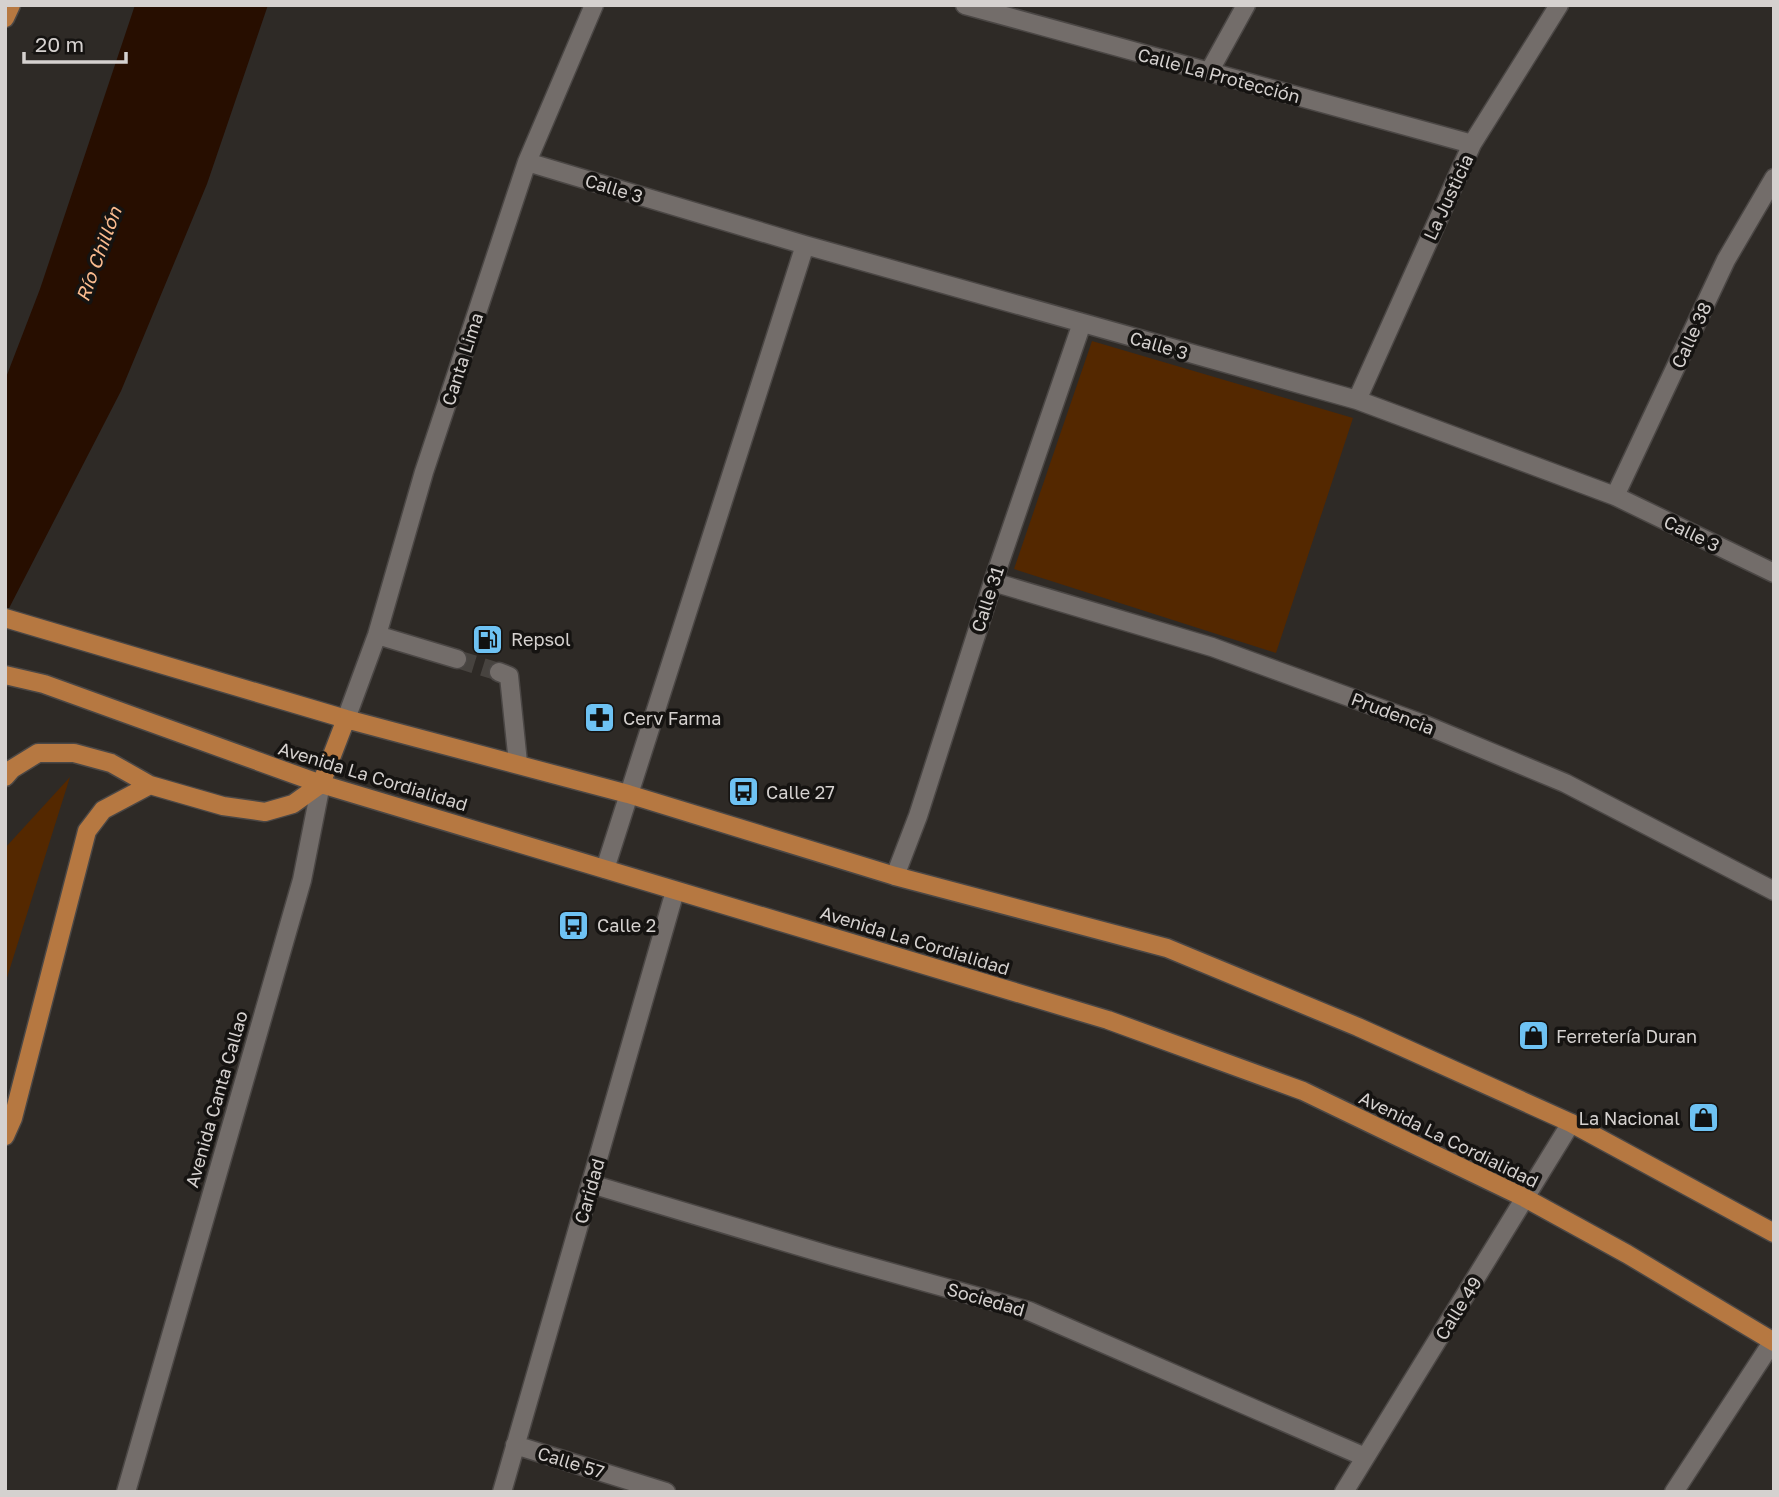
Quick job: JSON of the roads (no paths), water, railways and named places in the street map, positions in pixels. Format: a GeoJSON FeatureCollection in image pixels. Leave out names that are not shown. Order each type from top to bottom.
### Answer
{"type":"FeatureCollection","features":[{"type":"Feature","properties":{"kind":"main road"},"geometry":{"type":"LineString","coordinates":[[5,18],[11,5]]}},
{"type":"Feature","properties":{"kind":"main road"},"geometry":{"type":"LineString","coordinates":[[5,618],[346,719],[628,794],[895,876],[1167,948],[1358,1027],[1571,1124],[1774,1233]]}},
{"type":"Feature","properties":{"kind":"main road","name":"Avenida La Cordialidad"},"geometry":{"type":"LineString","coordinates":[[5,675],[36,682],[321,784],[1108,1020],[1303,1091],[1525,1198],[1627,1254],[1773,1342]]}},
{"type":"Feature","properties":{"kind":"main road","name":"Avenida Canta Callao"},"geometry":{"type":"LineString","coordinates":[[321,784],[346,719]]}},
{"type":"Feature","properties":{"kind":"main road"},"geometry":{"type":"LineString","coordinates":[[5,777],[12,769],[38,753],[74,753],[111,763],[150,785],[223,806],[265,812],[293,804],[321,784]]}},
{"type":"Feature","properties":{"kind":"main road"},"geometry":{"type":"LineString","coordinates":[[5,1136],[13,1118],[87,831],[103,810],[150,785]]}},
{"type":"Feature","properties":{"kind":"street","name":"Canta Lima"},"geometry":{"type":"LineString","coordinates":[[346,719],[377,635],[424,472],[527,162],[594,5]]}},
{"type":"Feature","properties":{"kind":"street","name":"Calle La Protección"},"geometry":{"type":"LineString","coordinates":[[965,5],[1472,144]]}},
{"type":"Feature","properties":{"kind":"street"},"geometry":{"type":"LineString","coordinates":[[1209,72],[1246,5]]}},
{"type":"Feature","properties":{"kind":"street","name":"La Justicia"},"geometry":{"type":"LineString","coordinates":[[1357,400],[1472,144],[1559,5]]}},
{"type":"Feature","properties":{"kind":"street","name":"Calle 3"},"geometry":{"type":"LineString","coordinates":[[527,162],[805,245],[1357,400],[1615,496],[1774,573]]}},
{"type":"Feature","properties":{"kind":"street","name":"Calle 38"},"geometry":{"type":"LineString","coordinates":[[1615,496],[1726,260],[1774,178]]}},
{"type":"Feature","properties":{"kind":"street"},"geometry":{"type":"LineString","coordinates":[[605,869],[805,245]]}},
{"type":"Feature","properties":{"kind":"street","name":"Calle 31"},"geometry":{"type":"LineString","coordinates":[[895,876],[918,816],[993,582],[1082,323]]}},
{"type":"Feature","properties":{"kind":"street","name":"Prudencia"},"geometry":{"type":"LineString","coordinates":[[993,582],[1212,646],[1423,724],[1565,783],[1774,891]]}},
{"type":"Feature","properties":{"kind":"street"},"geometry":{"type":"LineString","coordinates":[[377,635],[457,659]]}},
{"type":"Feature","properties":{"kind":"street"},"geometry":{"type":"LineString","coordinates":[[499,672],[509,676],[518,763]]}},
{"type":"Feature","properties":{"kind":"street","name":"Avenida Canta Callao"},"geometry":{"type":"LineString","coordinates":[[126,1492],[302,880],[321,784]]}},
{"type":"Feature","properties":{"kind":"street","name":"Caridad"},"geometry":{"type":"LineString","coordinates":[[502,1492],[676,891]]}},
{"type":"Feature","properties":{"kind":"street","name":"Calle 49"},"geometry":{"type":"LineString","coordinates":[[1344,1492],[1571,1124]]}},
{"type":"Feature","properties":{"kind":"street","name":"Sociedad"},"geometry":{"type":"LineString","coordinates":[[591,1184],[1029,1311],[1365,1457]]}},
{"type":"Feature","properties":{"kind":"street"},"geometry":{"type":"LineString","coordinates":[[1674,1492],[1773,1342]]}},
{"type":"Feature","properties":{"kind":"street","name":"Calle 57"},"geometry":{"type":"LineString","coordinates":[[515,1446],[666,1492]]}},
{"type":"Feature","properties":{"kind":"water","name":"Río Chillón"},"geometry":{"type":"Polygon","coordinates":[[[135,5],[268,5],[207,184],[121,391],[5,616],[5,380],[40,289],[135,5]]]}},
{"type":"Feature","properties":{"kind":"tunnel"},"geometry":{"type":"LineString","coordinates":[[457,659],[499,672]]}},
{"type":"Feature","properties":{"kind":"place","name":"Repsol"},"geometry":{"type":"Point","coordinates":[488,639]}},
{"type":"Feature","properties":{"kind":"place","name":"Cerv Farma"},"geometry":{"type":"Point","coordinates":[600,718]}},
{"type":"Feature","properties":{"kind":"place","name":"Calle 27"},"geometry":{"type":"Point","coordinates":[743,792]}},
{"type":"Feature","properties":{"kind":"place","name":"Calle 2"},"geometry":{"type":"Point","coordinates":[574,925]}},
{"type":"Feature","properties":{"kind":"place","name":"Ferretería Duran"},"geometry":{"type":"Point","coordinates":[1533,1036]}},
{"type":"Feature","properties":{"kind":"place","name":"La Nacional"},"geometry":{"type":"Point","coordinates":[1703,1118]}}]}
